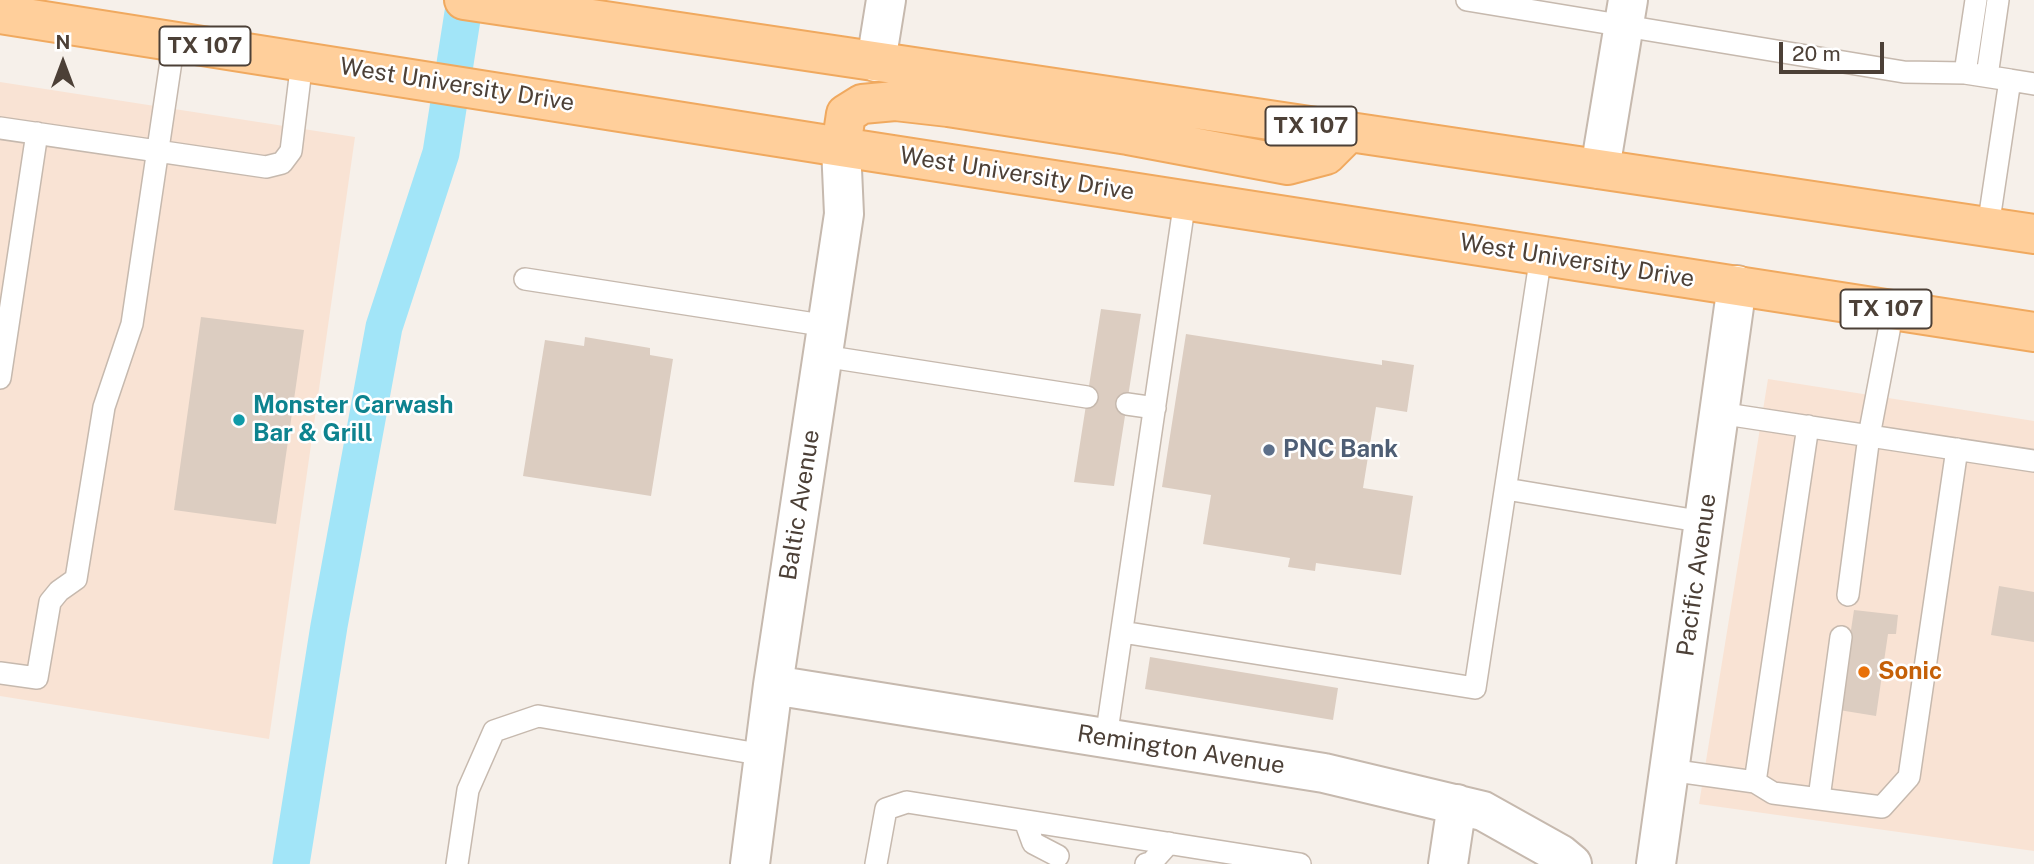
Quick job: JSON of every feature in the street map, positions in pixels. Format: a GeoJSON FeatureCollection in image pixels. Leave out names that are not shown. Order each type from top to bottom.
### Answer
{"type":"FeatureCollection","features":[{"type":"Feature","properties":{"kind":"main road","name":"TX 107"},"geometry":{"type":"LineString","coordinates":[[464,0],[2034,234]]}},
{"type":"Feature","properties":{"kind":"main road","name":"West University Drive"},"geometry":{"type":"LineString","coordinates":[[0,13],[2034,332]]}},
{"type":"Feature","properties":{"kind":"main road"},"geometry":{"type":"LineString","coordinates":[[841,147],[846,114],[862,104],[895,101],[1041,120],[1288,165],[1326,155],[1349,132]]}},
{"type":"Feature","properties":{"kind":"street"},"geometry":{"type":"LineString","coordinates":[[876,62],[886,0]]}},
{"type":"Feature","properties":{"kind":"street"},"geometry":{"type":"LineString","coordinates":[[1600,169],[1626,13]]}},
{"type":"Feature","properties":{"kind":"street","name":"Baltic Avenue"},"geometry":{"type":"LineString","coordinates":[[750,864],[773,685],[844,214],[841,147]]}},
{"type":"Feature","properties":{"kind":"street","name":"Pacific Avenue"},"geometry":{"type":"LineString","coordinates":[[1656,864],[1737,285]]}},
{"type":"Feature","properties":{"kind":"street","name":"Remington Avenue"},"geometry":{"type":"LineString","coordinates":[[773,685],[1324,773],[1483,811],[1560,854],[1572,864]]}},
{"type":"Feature","properties":{"kind":"street"},"geometry":{"type":"LineString","coordinates":[[1448,864],[1457,804]]}},
{"type":"Feature","properties":{"kind":"lane"},"geometry":{"type":"LineString","coordinates":[[1467,0],[1626,13],[1904,72],[1965,73],[2034,84]]}},
{"type":"Feature","properties":{"kind":"lane"},"geometry":{"type":"LineString","coordinates":[[1965,73],[1976,0]]}},
{"type":"Feature","properties":{"kind":"lane"},"geometry":{"type":"LineString","coordinates":[[1987,76],[1998,0]]}},
{"type":"Feature","properties":{"kind":"lane"},"geometry":{"type":"LineString","coordinates":[[0,673],[37,678],[50,602],[59,590],[76,579],[104,407],[132,324],[174,41]]}},
{"type":"Feature","properties":{"kind":"lane"},"geometry":{"type":"LineString","coordinates":[[0,128],[267,167],[282,163],[291,151],[302,61]]}},
{"type":"Feature","properties":{"kind":"lane"},"geometry":{"type":"LineString","coordinates":[[1988,227],[2010,80]]}},
{"type":"Feature","properties":{"kind":"lane"},"geometry":{"type":"LineString","coordinates":[[0,378],[37,133]]}},
{"type":"Feature","properties":{"kind":"lane"},"geometry":{"type":"LineString","coordinates":[[1106,738],[1185,200]]}},
{"type":"Feature","properties":{"kind":"lane"},"geometry":{"type":"LineString","coordinates":[[1122,632],[1475,688],[1541,255]]}},
{"type":"Feature","properties":{"kind":"lane"},"geometry":{"type":"LineString","coordinates":[[525,279],[1087,397]]}},
{"type":"Feature","properties":{"kind":"lane"},"geometry":{"type":"LineString","coordinates":[[1849,595],[1870,436],[1893,310]]}},
{"type":"Feature","properties":{"kind":"lane"},"geometry":{"type":"LineString","coordinates":[[1127,404],[1155,408]]}},
{"type":"Feature","properties":{"kind":"lane"},"geometry":{"type":"LineString","coordinates":[[1719,413],[2034,461]]}},
{"type":"Feature","properties":{"kind":"lane"},"geometry":{"type":"LineString","coordinates":[[1755,782],[1808,426]]}},
{"type":"Feature","properties":{"kind":"lane"},"geometry":{"type":"LineString","coordinates":[[1670,770],[1755,782],[1773,793],[1882,807],[1909,777],[1957,449]]}},
{"type":"Feature","properties":{"kind":"lane"},"geometry":{"type":"LineString","coordinates":[[1506,489],[1704,522]]}},
{"type":"Feature","properties":{"kind":"lane"},"geometry":{"type":"LineString","coordinates":[[1819,798],[1841,636]]}},
{"type":"Feature","properties":{"kind":"lane"},"geometry":{"type":"LineString","coordinates":[[457,864],[468,790],[494,731],[538,716],[764,755]]}},
{"type":"Feature","properties":{"kind":"lane"},"geometry":{"type":"LineString","coordinates":[[876,864],[886,809],[907,802],[1300,864]]}},
{"type":"Feature","properties":{"kind":"lane"},"geometry":{"type":"LineString","coordinates":[[1025,821],[1033,843],[1058,856]]}},
{"type":"Feature","properties":{"kind":"lane"},"geometry":{"type":"LineString","coordinates":[[1146,864],[1151,863],[1169,843]]}},
{"type":"Feature","properties":{"kind":"shaded area"},"geometry":{"type":"Polygon","coordinates":[[[0,82],[355,137],[269,739],[0,696],[0,82]]]}},
{"type":"Feature","properties":{"kind":"shaded area"},"geometry":{"type":"Polygon","coordinates":[[[1768,379],[2034,421],[2034,851],[1699,804],[1768,379]]]}},
{"type":"Feature","properties":{"kind":"building"},"geometry":{"type":"Polygon","coordinates":[[[1101,309],[1141,314],[1114,486],[1074,482],[1101,309]]]}},
{"type":"Feature","properties":{"kind":"building","name":"Monster Carwash Bar & Grill"},"geometry":{"type":"Polygon","coordinates":[[[201,317],[304,330],[276,524],[174,510],[201,317]]]}},
{"type":"Feature","properties":{"kind":"building","name":"PNC Bank"},"geometry":{"type":"Polygon","coordinates":[[[1186,334],[1382,365],[1382,360],[1414,365],[1407,412],[1376,407],[1363,488],[1413,496],[1401,575],[1316,563],[1315,571],[1288,567],[1290,558],[1203,544],[1211,495],[1162,487],[1186,334]]]}},
{"type":"Feature","properties":{"kind":"building"},"geometry":{"type":"Polygon","coordinates":[[[585,337],[650,348],[650,355],[673,359],[651,496],[523,476],[545,340],[584,346],[585,337]]]}},
{"type":"Feature","properties":{"kind":"building"},"geometry":{"type":"Polygon","coordinates":[[[1999,586],[2034,592],[2034,642],[1991,635],[1999,586]]]}},
{"type":"Feature","properties":{"kind":"building","name":"Sonic"},"geometry":{"type":"Polygon","coordinates":[[[1854,610],[1898,615],[1896,634],[1888,634],[1876,716],[1839,710],[1854,610]]]}},
{"type":"Feature","properties":{"kind":"building"},"geometry":{"type":"Polygon","coordinates":[[[1150,657],[1338,688],[1333,720],[1145,689],[1150,657]]]}},
{"type":"Feature","properties":{"kind":"waterway"},"geometry":{"type":"LineString","coordinates":[[291,864],[329,626],[384,327],[441,153],[465,0]]}},
{"type":"Feature","properties":{"kind":"place","name":"Monster Carwash Bar & Grill"},"geometry":{"type":"Point","coordinates":[239,420]}},
{"type":"Feature","properties":{"kind":"place","name":"PNC Bank"},"geometry":{"type":"Point","coordinates":[1269,450]}},
{"type":"Feature","properties":{"kind":"place","name":"Sonic"},"geometry":{"type":"Point","coordinates":[1864,672]}}]}
